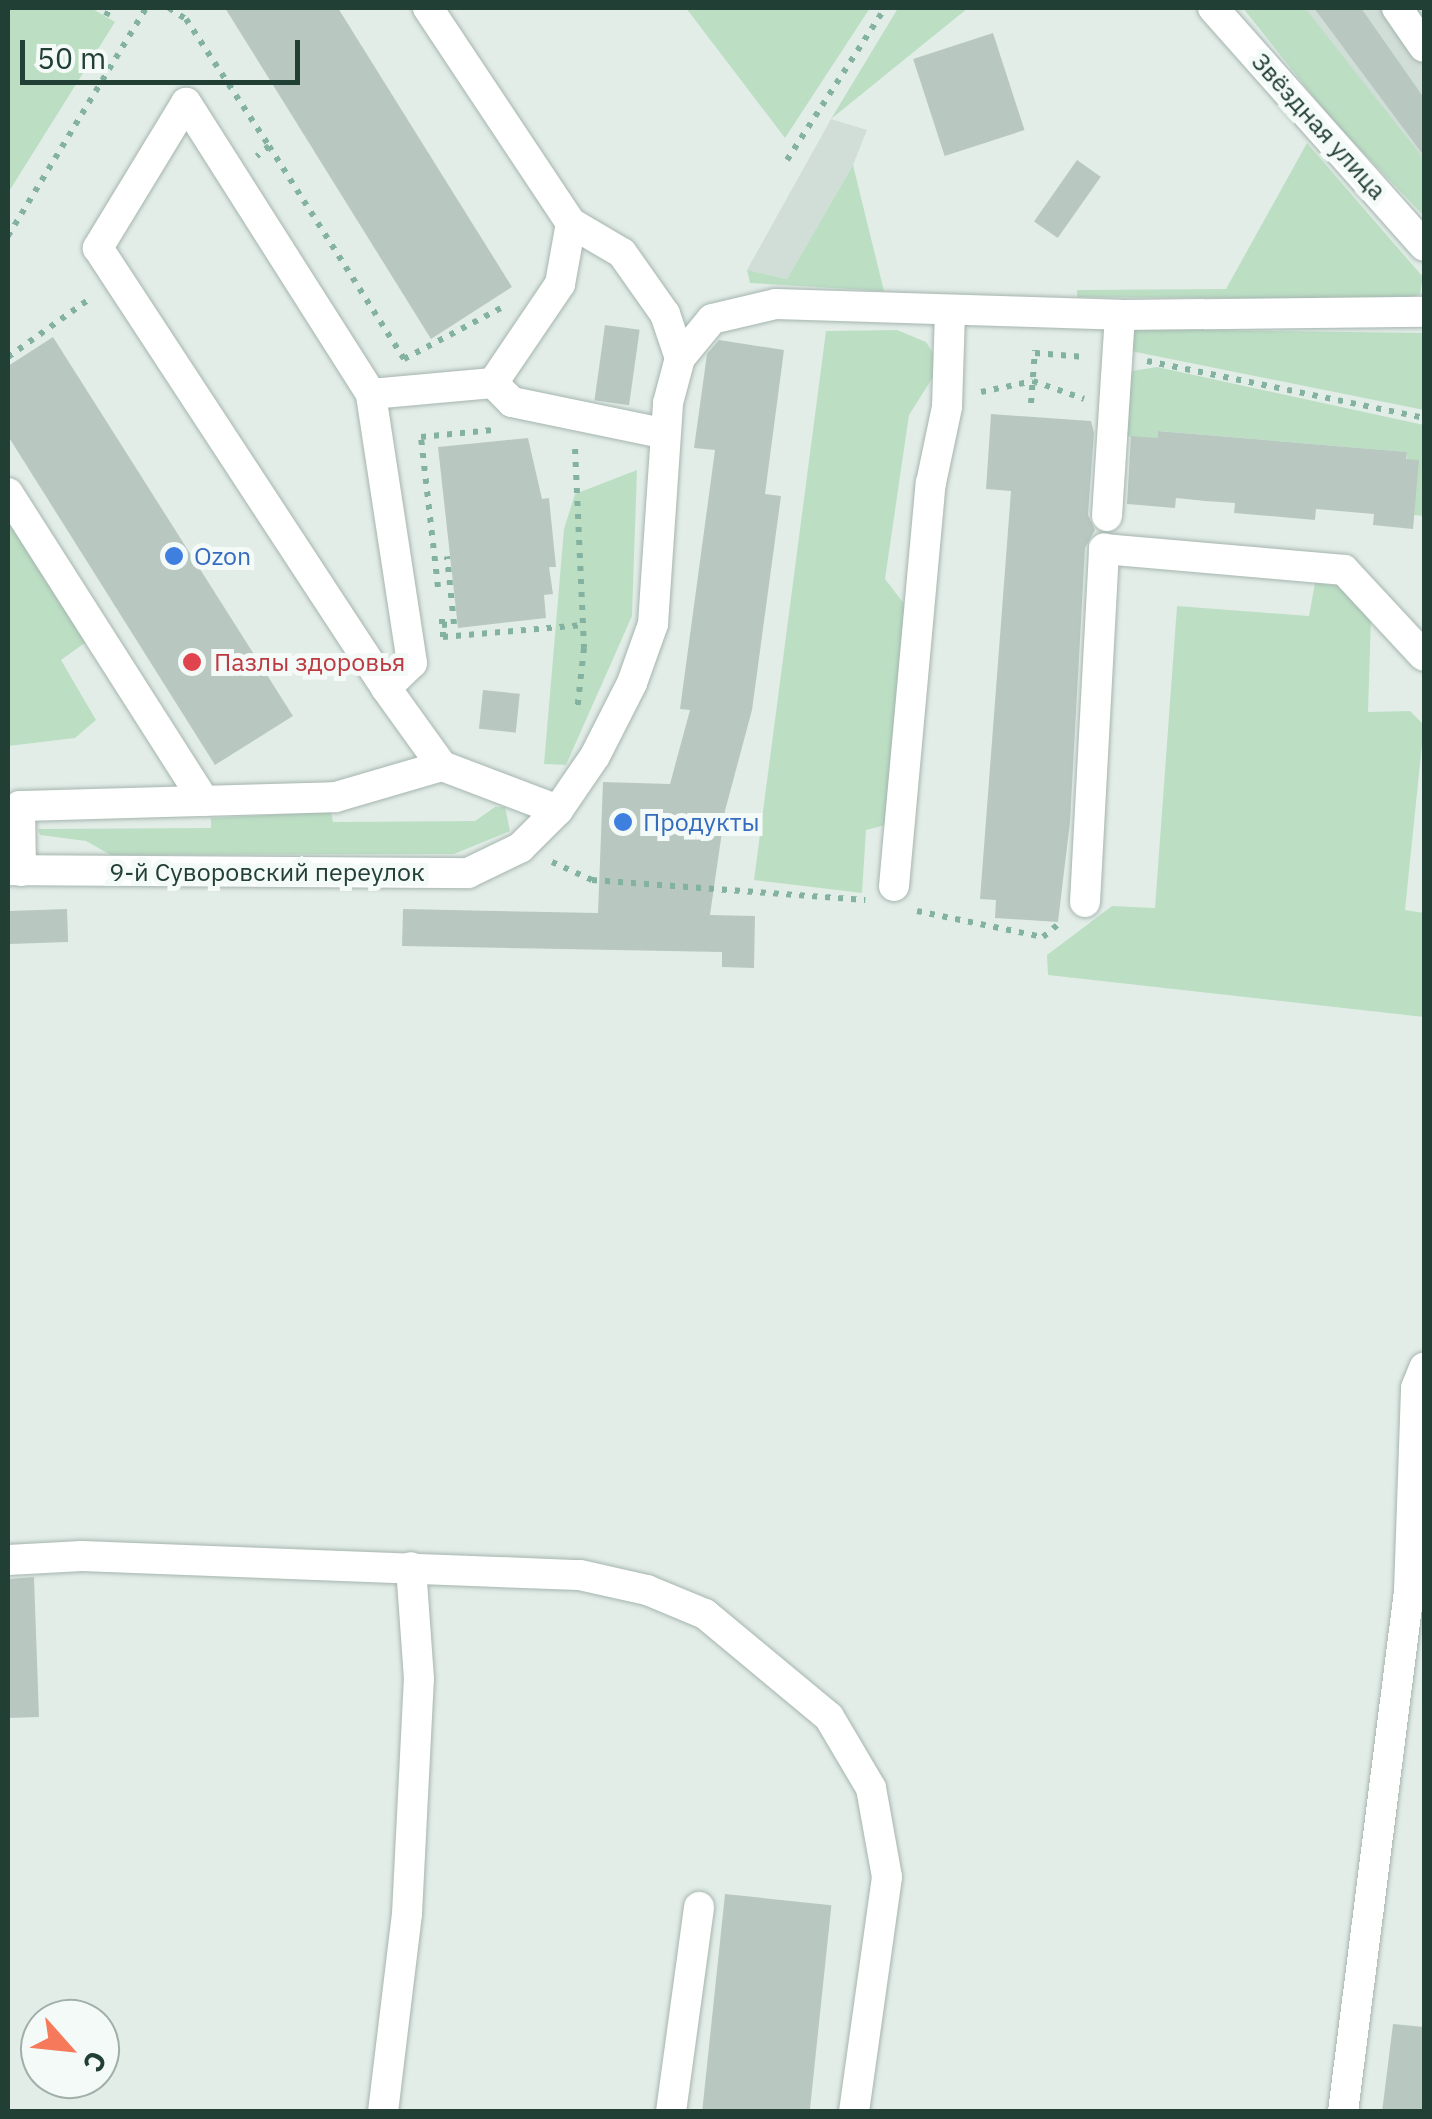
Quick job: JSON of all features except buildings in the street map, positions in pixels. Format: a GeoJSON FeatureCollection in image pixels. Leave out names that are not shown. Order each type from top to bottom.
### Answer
{"type":"FeatureCollection","features":[{"type":"Feature","properties":{"kind":"street"},"geometry":{"type":"LineString","coordinates":[[428,8],[571,223],[622,253],[665,314],[680,358]]}},
{"type":"Feature","properties":{"kind":"street","name":"Звёздная улица"},"geometry":{"type":"LineString","coordinates":[[1213,8],[1424,246]]}},
{"type":"Feature","properties":{"kind":"street"},"geometry":{"type":"LineString","coordinates":[[1397,8],[1424,46]]}},
{"type":"Feature","properties":{"kind":"street"},"geometry":{"type":"LineString","coordinates":[[386,688],[412,662],[371,394],[186,103],[98,248],[386,688],[442,766],[558,810]]}},
{"type":"Feature","properties":{"kind":"street"},"geometry":{"type":"LineString","coordinates":[[493,383],[560,284],[571,223]]}},
{"type":"Feature","properties":{"kind":"street"},"geometry":{"type":"LineString","coordinates":[[680,358],[712,318],[741,308],[1120,315],[1424,312]]}},
{"type":"Feature","properties":{"kind":"street"},"geometry":{"type":"LineString","coordinates":[[894,900],[930,484],[946,407],[950,311]]}},
{"type":"Feature","properties":{"kind":"street"},"geometry":{"type":"LineString","coordinates":[[1107,516],[1120,315]]}},
{"type":"Feature","properties":{"kind":"street","name":"9-й Суворовский переулок"},"geometry":{"type":"LineString","coordinates":[[14,871],[468,873],[520,848],[558,810],[596,756],[652,624],[662,434],[680,358]]}},
{"type":"Feature","properties":{"kind":"street"},"geometry":{"type":"LineString","coordinates":[[371,394],[493,383]]}},
{"type":"Feature","properties":{"kind":"street"},"geometry":{"type":"LineString","coordinates":[[493,383],[512,402],[662,434]]}},
{"type":"Feature","properties":{"kind":"street"},"geometry":{"type":"LineString","coordinates":[[8,493],[204,801]]}},
{"type":"Feature","properties":{"kind":"street"},"geometry":{"type":"LineString","coordinates":[[1085,902],[1104,549],[1344,570],[1424,656]]}},
{"type":"Feature","properties":{"kind":"street"},"geometry":{"type":"LineString","coordinates":[[14,871],[20,806],[336,797],[442,766]]}},
{"type":"Feature","properties":{"kind":"street"},"geometry":{"type":"LineString","coordinates":[[1343,2112],[1409,1591],[1416,1388],[1424,1368]]}},
{"type":"Feature","properties":{"kind":"street"},"geometry":{"type":"LineString","coordinates":[[8,1560],[82,1556],[580,1575],[647,1590],[718,1624],[829,1718],[871,1788],[887,1878],[854,2112]]}},
{"type":"Feature","properties":{"kind":"street"},"geometry":{"type":"LineString","coordinates":[[383,2112],[407,1914],[419,1680],[411,1567]]}},
{"type":"Feature","properties":{"kind":"street"},"geometry":{"type":"LineString","coordinates":[[670,2112],[699,1907]]}},
{"type":"Feature","properties":{"kind":"path"},"geometry":{"type":"LineString","coordinates":[[106,16],[110,8]]}},
{"type":"Feature","properties":{"kind":"path"},"geometry":{"type":"LineString","coordinates":[[8,236],[146,8]]}},
{"type":"Feature","properties":{"kind":"path"},"geometry":{"type":"LineString","coordinates":[[788,160],[884,8]]}},
{"type":"Feature","properties":{"kind":"path"},"geometry":{"type":"LineString","coordinates":[[269,146],[404,359],[508,305]]}},
{"type":"Feature","properties":{"kind":"path"},"geometry":{"type":"LineString","coordinates":[[8,356],[116,280]]}},
{"type":"Feature","properties":{"kind":"path"},"geometry":{"type":"LineString","coordinates":[[1035,353],[1156,361],[1424,418]]}},
{"type":"Feature","properties":{"kind":"path"},"geometry":{"type":"LineString","coordinates":[[946,407],[990,388],[1033,381],[1113,410]]}},
{"type":"Feature","properties":{"kind":"path"},"geometry":{"type":"LineString","coordinates":[[1031,404],[1032,388]]}},
{"type":"Feature","properties":{"kind":"path"},"geometry":{"type":"LineString","coordinates":[[514,428],[421,437],[443,637],[583,625]]}},
{"type":"Feature","properties":{"kind":"path"},"geometry":{"type":"LineString","coordinates":[[572,720],[580,704],[583,625],[575,442]]}},
{"type":"Feature","properties":{"kind":"path"},"geometry":{"type":"LineString","coordinates":[[434,557],[445,556],[454,624],[442,626]]}},
{"type":"Feature","properties":{"kind":"path"},"geometry":{"type":"LineString","coordinates":[[520,848],[592,880],[894,900],[1043,937],[1085,902]]}},
{"type":"Feature","properties":{"kind":"shaded area"},"geometry":{"type":"Polygon","coordinates":[[[1299,8],[1424,8],[1424,163],[1409,152],[1299,8]]]}},
{"type":"Feature","properties":{"kind":"shaded area"},"geometry":{"type":"Polygon","coordinates":[[[831,119],[867,130],[853,165],[787,279],[747,270],[831,119]]]}},
{"type":"Feature","properties":{"kind":"green space"},"geometry":{"type":"Polygon","coordinates":[[[8,8],[91,8],[115,22],[8,193],[8,8]]]}},
{"type":"Feature","properties":{"kind":"green space"},"geometry":{"type":"Polygon","coordinates":[[[686,8],[870,8],[785,138],[686,8]]]}},
{"type":"Feature","properties":{"kind":"green space"},"geometry":{"type":"Polygon","coordinates":[[[898,8],[968,8],[831,119],[898,8]]]}},
{"type":"Feature","properties":{"kind":"green space"},"geometry":{"type":"Polygon","coordinates":[[[1243,8],[1305,8],[1424,159],[1424,216],[1332,120],[1243,8]]]}},
{"type":"Feature","properties":{"kind":"green space"},"geometry":{"type":"Polygon","coordinates":[[[1307,143],[1423,277],[1420,294],[1407,299],[1077,297],[1077,290],[1226,289],[1307,143]]]}},
{"type":"Feature","properties":{"kind":"green space"},"geometry":{"type":"Polygon","coordinates":[[[853,165],[884,291],[750,283],[747,270],[787,279],[853,165]]]}},
{"type":"Feature","properties":{"kind":"green space"},"geometry":{"type":"Polygon","coordinates":[[[1134,329],[1424,333],[1424,410],[1126,350],[1134,329]]]}},
{"type":"Feature","properties":{"kind":"green space"},"geometry":{"type":"Polygon","coordinates":[[[897,330],[926,342],[936,357],[935,374],[909,415],[885,579],[905,605],[889,824],[866,830],[862,893],[754,880],[826,331],[897,330]]]}},
{"type":"Feature","properties":{"kind":"green space"},"geometry":{"type":"Polygon","coordinates":[[[1157,367],[1424,425],[1424,516],[1414,515],[1406,452],[1159,431],[1158,439],[1121,436],[1126,372],[1157,367]]]}},
{"type":"Feature","properties":{"kind":"green space"},"geometry":{"type":"Polygon","coordinates":[[[637,470],[632,616],[566,765],[544,764],[564,529],[575,494],[637,470]]]}},
{"type":"Feature","properties":{"kind":"green space"},"geometry":{"type":"Polygon","coordinates":[[[8,515],[86,642],[61,660],[96,720],[75,738],[8,746],[8,515]]]}},
{"type":"Feature","properties":{"kind":"green space"},"geometry":{"type":"Polygon","coordinates":[[[1315,583],[1340,586],[1371,619],[1368,712],[1410,711],[1424,725],[1405,910],[1424,913],[1424,1017],[1048,975],[1047,955],[1112,906],[1155,908],[1177,606],[1309,616],[1315,583]]]}},
{"type":"Feature","properties":{"kind":"green space"},"geometry":{"type":"Polygon","coordinates":[[[495,807],[505,807],[510,831],[454,854],[111,855],[86,841],[40,835],[38,829],[211,828],[211,818],[331,812],[333,822],[475,821],[495,807]]]}},
{"type":"Feature","properties":{"kind":"place","name":"Ozon"},"geometry":{"type":"Point","coordinates":[174,556]}},
{"type":"Feature","properties":{"kind":"place","name":"Пазлы здоровья"},"geometry":{"type":"Point","coordinates":[192,662]}},
{"type":"Feature","properties":{"kind":"place","name":"Продукты"},"geometry":{"type":"Point","coordinates":[623,822]}}]}
